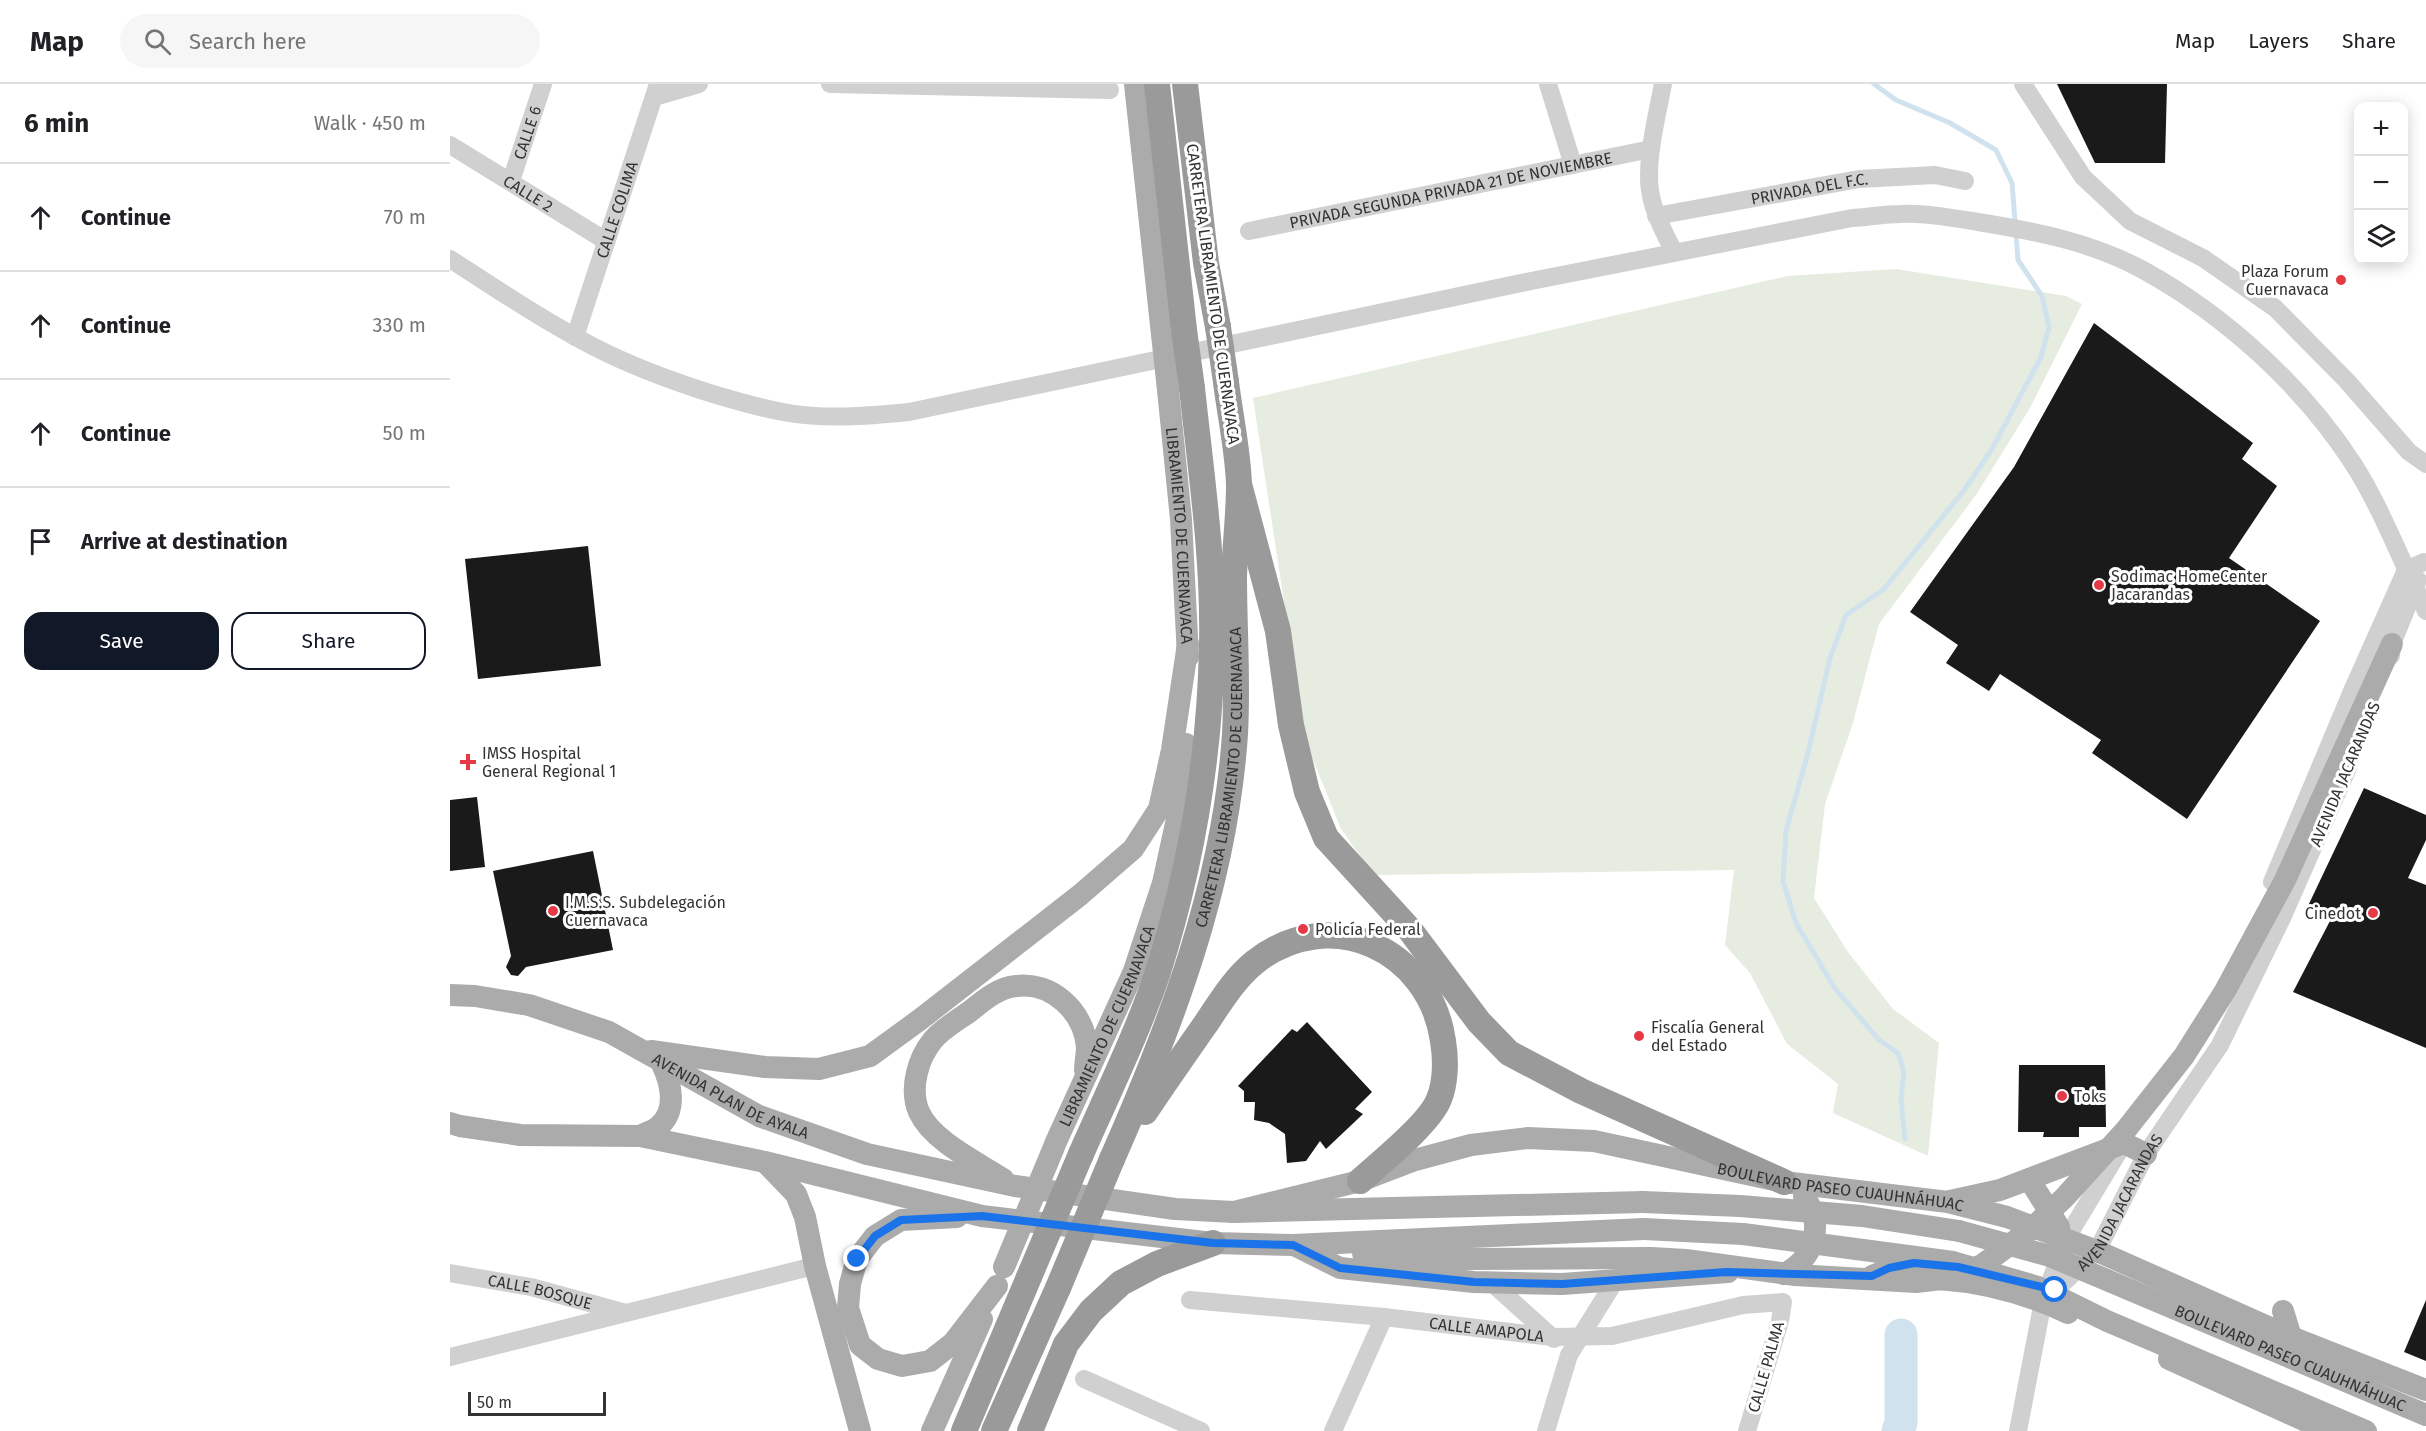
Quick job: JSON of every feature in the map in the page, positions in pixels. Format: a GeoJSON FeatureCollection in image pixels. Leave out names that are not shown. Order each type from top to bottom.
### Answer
{"type":"FeatureCollection","features":[{"type":"Feature","properties":{"kind":"highway","name":"CARRETERA LIBRAMIENTO DE CUERNAVACA"},"geometry":{"type":"LineString","coordinates":[[964,1431],[1081,1153],[1110,1090],[1156,976],[1183,882],[1198,809],[1207,731],[1212,645],[1206,529],[1180,389],[1173,332],[1157,84]]}},
{"type":"Feature","properties":{"kind":"highway","name":"CARRETERA LIBRAMIENTO DE CUERNAVACA"},"geometry":{"type":"LineString","coordinates":[[994,1431],[1144,1088],[1183,986],[1208,899],[1226,813],[1235,734],[1234,576],[1239,484],[1218,327],[1206,262],[1185,84]]}},
{"type":"Feature","properties":{"kind":"highway"},"geometry":{"type":"LineString","coordinates":[[1239,484],[1278,631],[1291,724],[1307,792],[1326,838],[1410,930],[1479,1022],[1509,1053],[1581,1091],[1784,1182]]}},
{"type":"Feature","properties":{"kind":"highway"},"geometry":{"type":"LineString","coordinates":[[1112,1159],[1233,984],[1256,962],[1284,945],[1314,936],[1344,936],[1377,945],[1406,966],[1430,997],[1442,1029],[1446,1061],[1439,1100],[1418,1128],[1360,1181]]}},
{"type":"Feature","properties":{"kind":"highway"},"geometry":{"type":"LineString","coordinates":[[1030,1431],[1066,1344],[1091,1311],[1121,1283],[1157,1264],[1213,1243]]}},
{"type":"Feature","properties":{"kind":"main road"},"geometry":{"type":"LineString","coordinates":[[1135,84],[1173,332]]}},
{"type":"Feature","properties":{"kind":"main road"},"geometry":{"type":"LineString","coordinates":[[1198,84],[1217,261],[1218,327]]}},
{"type":"Feature","properties":{"kind":"main road","name":"LIBRAMIENTO DE CUERNAVACA"},"geometry":{"type":"LineString","coordinates":[[932,1431],[1054,1145],[1134,971],[1163,883],[1180,805],[1187,742],[1188,644],[1181,519],[1180,389]]}},
{"type":"Feature","properties":{"kind":"main road"},"geometry":{"type":"LineString","coordinates":[[642,1050],[765,1067],[819,1069],[870,1056],[922,1018],[1080,895],[1133,849],[1159,809],[1172,750],[1188,644]]}},
{"type":"Feature","properties":{"kind":"main road"},"geometry":{"type":"LineString","coordinates":[[1293,1245],[1373,1255],[1454,1259],[1651,1258],[1686,1260],[1796,1275],[1916,1282],[1950,1278],[1982,1265],[2030,1230],[2064,1197],[2126,1131],[2184,1056],[2225,991],[2280,890],[2392,644]]}},
{"type":"Feature","properties":{"kind":"main road"},"geometry":{"type":"LineString","coordinates":[[1015,1186],[933,1133],[918,1111],[914,1085],[920,1061],[934,1038],[992,994],[1016,986],[1042,988],[1063,999],[1080,1023],[1087,1047],[1084,1080]]}},
{"type":"Feature","properties":{"kind":"main road","name":"AVENIDA PLAN DE AYALA"},"geometry":{"type":"LineString","coordinates":[[450,995],[475,996],[529,1005],[609,1032],[662,1064],[759,1116],[867,1154],[1015,1186]]}},
{"type":"Feature","properties":{"kind":"main road"},"geometry":{"type":"LineString","coordinates":[[640,1136],[658,1126],[668,1113],[672,1096],[669,1079],[662,1064]]}},
{"type":"Feature","properties":{"kind":"main road"},"geometry":{"type":"LineString","coordinates":[[450,1123],[520,1135],[640,1136],[765,1162],[982,1216],[1213,1243],[1293,1245],[1644,1229],[1732,1233],[1953,1262],[2038,1287],[2107,1321],[2366,1431]]}},
{"type":"Feature","properties":{"kind":"main road","name":"BOULEVARD PASEO CUAUHNÁHUAC"},"geometry":{"type":"LineString","coordinates":[[1234,1212],[1360,1181],[1443,1151],[1471,1145],[1528,1138],[1572,1139],[1626,1147],[1784,1182],[1948,1202],[2007,1217],[2064,1246],[2426,1390]]}},
{"type":"Feature","properties":{"kind":"main road"},"geometry":{"type":"LineString","coordinates":[[1948,1202],[2000,1190],[2124,1143],[2146,1154]]}},
{"type":"Feature","properties":{"kind":"main road"},"geometry":{"type":"LineString","coordinates":[[765,1162],[795,1194],[805,1217],[815,1266],[860,1431]]}},
{"type":"Feature","properties":{"kind":"main road"},"geometry":{"type":"LineString","coordinates":[[2029,1179],[2064,1246]]}},
{"type":"Feature","properties":{"kind":"main road"},"geometry":{"type":"LineString","coordinates":[[1784,1182],[1801,1193],[1807,1201],[1812,1209],[1816,1230],[1811,1249],[1806,1257],[1784,1274]]}},
{"type":"Feature","properties":{"kind":"main road","name":"BOULEVARD PASEO CUAUHNÁHUAC"},"geometry":{"type":"LineString","coordinates":[[1015,1186],[1175,1209],[1234,1212],[1643,1202],[1740,1206],[1851,1215],[1959,1232],[2050,1256],[2426,1415]]}},
{"type":"Feature","properties":{"kind":"main road"},"geometry":{"type":"LineString","coordinates":[[982,1216],[901,1220],[875,1236],[857,1259],[850,1284],[848,1308],[860,1345],[878,1359],[902,1366],[930,1361],[952,1343],[1000,1276]]}},
{"type":"Feature","properties":{"kind":"main road"},"geometry":{"type":"LineString","coordinates":[[1293,1245],[1340,1268],[1419,1278],[1492,1283],[1562,1284],[1726,1272],[1927,1278],[2049,1293]]}},
{"type":"Feature","properties":{"kind":"main road"},"geometry":{"type":"LineString","coordinates":[[1879,1276],[1889,1268],[1914,1263],[1958,1267],[2049,1293],[2328,1431]]}},
{"type":"Feature","properties":{"kind":"main road"},"geometry":{"type":"LineString","coordinates":[[2283,1311],[2291,1336]]}},
{"type":"Feature","properties":{"kind":"street","name":"CALLE 6"},"geometry":{"type":"LineString","coordinates":[[511,181],[543,84]]}},
{"type":"Feature","properties":{"kind":"street"},"geometry":{"type":"LineString","coordinates":[[656,90],[699,84]]}},
{"type":"Feature","properties":{"kind":"street"},"geometry":{"type":"LineString","coordinates":[[830,84],[1110,90]]}},
{"type":"Feature","properties":{"kind":"street"},"geometry":{"type":"LineString","coordinates":[[1548,84],[1573,165]]}},
{"type":"Feature","properties":{"kind":"street"},"geometry":{"type":"LineString","coordinates":[[1663,84],[1651,149],[1650,193],[1656,216],[1674,252]]}},
{"type":"Feature","properties":{"kind":"street"},"geometry":{"type":"LineString","coordinates":[[2023,84],[2083,177],[2130,221],[2203,258],[2275,308],[2347,381],[2409,452],[2426,464]]}},
{"type":"Feature","properties":{"kind":"street","name":"CALLE COLIMA"},"geometry":{"type":"LineString","coordinates":[[575,337],[656,90]]}},
{"type":"Feature","properties":{"kind":"street","name":"CALLE 2"},"geometry":{"type":"LineString","coordinates":[[450,145],[606,241]]}},
{"type":"Feature","properties":{"kind":"street","name":"PRIVADA SEGUNDA PRIVADA 21 DE NOVIEMBRE"},"geometry":{"type":"LineString","coordinates":[[1249,231],[1651,149]]}},
{"type":"Feature","properties":{"kind":"street","name":"PRIVADA DEL F.C."},"geometry":{"type":"LineString","coordinates":[[1656,216],[1859,178],[1935,176],[1965,181]]}},
{"type":"Feature","properties":{"kind":"street"},"geometry":{"type":"LineString","coordinates":[[450,260],[575,337],[635,365],[711,394],[784,413],[846,417],[909,412],[1674,252],[1852,218],[1903,214],[2006,226],[2045,233],[2088,247],[2141,269],[2186,297],[2236,335],[2283,376],[2321,420],[2354,465],[2379,510],[2426,611]]}},
{"type":"Feature","properties":{"kind":"street","name":"AVENIDA JACARANDAS"},"geometry":{"type":"LineString","coordinates":[[2049,1293],[2064,1246],[2199,1022],[2263,905],[2352,691],[2406,570],[2425,558]]}},
{"type":"Feature","properties":{"kind":"street","name":"AVENIDA JACARANDAS"},"geometry":{"type":"LineString","coordinates":[[2049,1293],[2091,1257],[2146,1154],[2224,1038],[2283,916],[2380,694],[2389,667],[2392,644],[2425,558]]}},
{"type":"Feature","properties":{"kind":"street"},"geometry":{"type":"LineString","coordinates":[[2199,1022],[2224,1038]]}},
{"type":"Feature","properties":{"kind":"street"},"geometry":{"type":"LineString","coordinates":[[450,1356],[628,1314],[806,1268]]}},
{"type":"Feature","properties":{"kind":"street","name":"CALLE BOSQUE"},"geometry":{"type":"LineString","coordinates":[[450,1273],[531,1287],[628,1314]]}},
{"type":"Feature","properties":{"kind":"street"},"geometry":{"type":"LineString","coordinates":[[1546,1431],[1569,1355],[1615,1281]]}},
{"type":"Feature","properties":{"kind":"street"},"geometry":{"type":"LineString","coordinates":[[1492,1283],[1569,1355]]}},
{"type":"Feature","properties":{"kind":"street"},"geometry":{"type":"LineString","coordinates":[[2018,1431],[2049,1293]]}},
{"type":"Feature","properties":{"kind":"street","name":"CALLE AMAPOLA"},"geometry":{"type":"LineString","coordinates":[[1190,1300],[1384,1317],[1552,1337],[1612,1336],[1743,1305],[1783,1302]]}},
{"type":"Feature","properties":{"kind":"street","name":"CALLE PALMA"},"geometry":{"type":"LineString","coordinates":[[1747,1431],[1780,1321],[1783,1302]]}},
{"type":"Feature","properties":{"kind":"street"},"geometry":{"type":"LineString","coordinates":[[1333,1431],[1384,1317]]}},
{"type":"Feature","properties":{"kind":"street"},"geometry":{"type":"LineString","coordinates":[[1084,1379],[1201,1431]]}},
{"type":"Feature","properties":{"kind":"shaded area"},"geometry":{"type":"Polygon","coordinates":[[[1896,269],[2066,296],[2082,304],[2030,408],[1976,495],[1879,624],[1852,726],[1825,804],[1814,898],[1848,952],[1893,1009],[1939,1043],[1928,1156],[1833,1113],[1838,1084],[1787,1044],[1750,973],[1725,945],[1734,870],[1374,875],[1341,829],[1305,740],[1253,398],[1788,276],[1896,269]]]}},
{"type":"Feature","properties":{"kind":"building"},"geometry":{"type":"Polygon","coordinates":[[[2057,84],[2167,84],[2165,163],[2095,163],[2057,84]]]}},
{"type":"Feature","properties":{"kind":"building","name":"Sodimac HomeCenter Jacarandas"},"geometry":{"type":"Polygon","coordinates":[[[2094,323],[2253,443],[2242,459],[2277,486],[2229,558],[2320,621],[2187,819],[2092,753],[2101,740],[2000,674],[1989,691],[1946,663],[1958,645],[1910,612],[2014,467],[2094,323]]]}},
{"type":"Feature","properties":{"kind":"building"},"geometry":{"type":"Polygon","coordinates":[[[588,546],[601,666],[478,679],[465,559],[588,546]]]}},
{"type":"Feature","properties":{"kind":"building","name":"Cinedot"},"geometry":{"type":"Polygon","coordinates":[[[2364,788],[2426,815],[2426,840],[2408,878],[2426,885],[2426,1048],[2293,992],[2331,919],[2307,908],[2364,788]]]}},
{"type":"Feature","properties":{"kind":"building"},"geometry":{"type":"Polygon","coordinates":[[[477,797],[485,867],[450,871],[450,800],[477,797]]]}},
{"type":"Feature","properties":{"kind":"building","name":"I.M.S.S. Subdelegación Cuernavaca"},"geometry":{"type":"Polygon","coordinates":[[[593,851],[613,950],[526,967],[518,976],[511,975],[506,967],[511,956],[493,871],[593,851]]]}},
{"type":"Feature","properties":{"kind":"building"},"geometry":{"type":"Polygon","coordinates":[[[1307,1022],[1372,1092],[1355,1109],[1363,1114],[1326,1149],[1320,1141],[1306,1161],[1287,1163],[1285,1134],[1269,1123],[1254,1120],[1255,1102],[1244,1102],[1244,1091],[1238,1086],[1292,1029],[1297,1032],[1307,1022]]]}},
{"type":"Feature","properties":{"kind":"building","name":"Toks"},"geometry":{"type":"Polygon","coordinates":[[[2019,1065],[2105,1065],[2106,1127],[2079,1127],[2079,1137],[2043,1137],[2044,1132],[2018,1132],[2019,1065]]]}},
{"type":"Feature","properties":{"kind":"building"},"geometry":{"type":"Polygon","coordinates":[[[2426,1300],[2426,1361],[2404,1352],[2426,1300]]]}},
{"type":"Feature","properties":{"kind":"waterway"},"geometry":{"type":"LineString","coordinates":[[1874,84],[1896,100],[1950,123],[1996,150],[2012,183],[2018,260],[2042,296],[2049,327],[2041,357],[1992,449],[1965,489],[1884,589],[1846,615],[1830,658],[1808,753],[1786,831],[1783,881],[1796,923],[1834,987],[1879,1040],[1898,1053],[1904,1072],[1901,1099],[1905,1139]]}},
{"type":"Feature","properties":{"kind":"waterway"},"geometry":{"type":"LineString","coordinates":[[1898,1431],[1901,1423],[1901,1335]]}},
{"type":"Feature","properties":{"kind":"place","name":"Plaza Forum Cuernavaca"},"geometry":{"type":"Point","coordinates":[2341,280]}},
{"type":"Feature","properties":{"kind":"place","name":"Sodimac HomeCenter Jacarandas"},"geometry":{"type":"Point","coordinates":[2099,585]}},
{"type":"Feature","properties":{"kind":"place","name":"IMSS Hospital General Regional 1"},"geometry":{"type":"Point","coordinates":[468,762]}},
{"type":"Feature","properties":{"kind":"place","name":"I.M.S.S. Subdelegación Cuernavaca"},"geometry":{"type":"Point","coordinates":[553,911]}},
{"type":"Feature","properties":{"kind":"place","name":"Cinedot"},"geometry":{"type":"Point","coordinates":[2373,913]}},
{"type":"Feature","properties":{"kind":"place","name":"Policía Federal"},"geometry":{"type":"Point","coordinates":[1303,929]}},
{"type":"Feature","properties":{"kind":"place","name":"Fiscalía General del Estado"},"geometry":{"type":"Point","coordinates":[1639,1036]}},
{"type":"Feature","properties":{"kind":"place","name":"Toks"},"geometry":{"type":"Point","coordinates":[2062,1096]}},
{"type":"Feature","properties":{"kind":"route"},"geometry":{"type":"LineString","coordinates":[[857,1259],[875,1236],[901,1220],[982,1216],[1213,1243],[1293,1245],[1340,1268],[1385,1275],[1474,1282],[1562,1284],[1726,1272],[1872,1276],[1889,1268],[1914,1263],[1958,1267],[2055,1290]]}}]}
